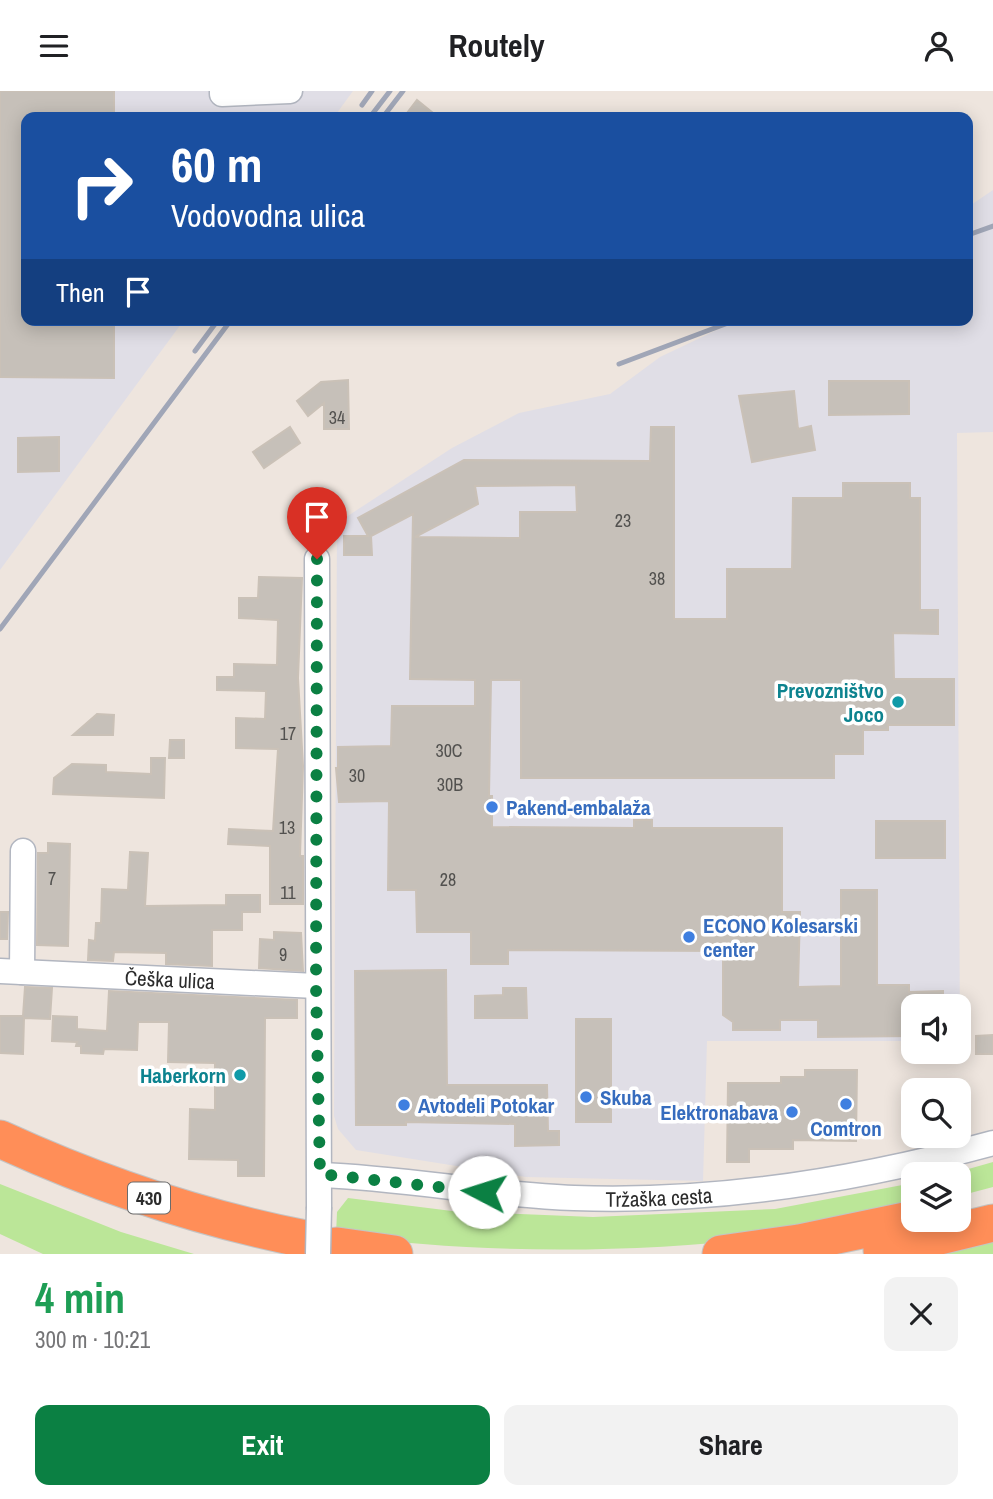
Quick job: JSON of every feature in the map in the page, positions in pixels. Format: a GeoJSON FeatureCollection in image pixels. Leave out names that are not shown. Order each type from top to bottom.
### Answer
{"type":"FeatureCollection","features":[{"type":"Feature","properties":{"kind":"highway","name":"430"},"geometry":{"type":"LineString","coordinates":[[0,1139],[138,1195],[242,1226],[320,1237],[394,1254]]}},
{"type":"Feature","properties":{"kind":"highway","name":"430"},"geometry":{"type":"LineString","coordinates":[[0,1165],[131,1217],[259,1254]]}},
{"type":"Feature","properties":{"kind":"highway"},"geometry":{"type":"LineString","coordinates":[[971,1204],[993,1198]]}},
{"type":"Feature","properties":{"kind":"highway"},"geometry":{"type":"LineString","coordinates":[[721,1254],[799,1243],[901,1222]]}},
{"type":"Feature","properties":{"kind":"highway"},"geometry":{"type":"LineString","coordinates":[[864,1254],[993,1223]]}},
{"type":"Feature","properties":{"kind":"street"},"geometry":{"type":"LineString","coordinates":[[222,91],[222,94],[290,91]]}},
{"type":"Feature","properties":{"kind":"street"},"geometry":{"type":"LineString","coordinates":[[317,559],[316,986],[320,1237]]}},
{"type":"Feature","properties":{"kind":"street","name":"Češka ulica"},"geometry":{"type":"LineString","coordinates":[[23,851],[11,972],[316,986]]}},
{"type":"Feature","properties":{"kind":"street","name":"Tržaška cesta"},"geometry":{"type":"LineString","coordinates":[[320,1174],[574,1198],[659,1197],[844,1178],[921,1163],[993,1143]]}},
{"type":"Feature","properties":{"kind":"shaded area"},"geometry":{"type":"Polygon","coordinates":[[[0,91],[353,91],[338,112],[21,112],[21,326],[180,326],[0,570],[0,91]]]}},
{"type":"Feature","properties":{"kind":"shaded area"},"geometry":{"type":"Polygon","coordinates":[[[993,190],[993,432],[957,433],[960,994],[901,994],[901,1041],[707,1041],[703,1181],[526,1177],[356,1150],[338,1129],[334,1116],[337,523],[452,448],[519,413],[610,394],[660,357],[725,326],[973,326],[973,204],[993,190]]]}},
{"type":"Feature","properties":{"kind":"green space"},"geometry":{"type":"Polygon","coordinates":[[[993,1162],[993,1187],[971,1193],[971,1168],[993,1162]]]}},
{"type":"Feature","properties":{"kind":"green space"},"geometry":{"type":"Polygon","coordinates":[[[0,1184],[121,1232],[194,1254],[43,1254],[0,1234],[0,1184]]]}},
{"type":"Feature","properties":{"kind":"green space"},"geometry":{"type":"Polygon","coordinates":[[[901,1185],[901,1211],[772,1237],[718,1243],[609,1249],[500,1248],[445,1246],[336,1235],[337,1212],[348,1198],[452,1211],[593,1217],[775,1209],[901,1185]]]}},
{"type":"Feature","properties":{"kind":"green space"},"geometry":{"type":"Polygon","coordinates":[[[993,1231],[993,1254],[905,1254],[993,1231]]]}},
{"type":"Feature","properties":{"kind":"building"},"geometry":{"type":"Polygon","coordinates":[[[0,91],[114,91],[114,112],[21,112],[21,326],[114,326],[114,378],[0,377],[0,91]]]}},
{"type":"Feature","properties":{"kind":"building"},"geometry":{"type":"Polygon","coordinates":[[[417,100],[432,112],[408,112],[417,100]]]}},
{"type":"Feature","properties":{"kind":"building"},"geometry":{"type":"Polygon","coordinates":[[[348,380],[349,429],[324,429],[324,403],[308,416],[297,401],[321,382],[348,380]]]}},
{"type":"Feature","properties":{"kind":"building"},"geometry":{"type":"Polygon","coordinates":[[[829,381],[909,381],[909,414],[829,415],[829,381]]]}},
{"type":"Feature","properties":{"kind":"building"},"geometry":{"type":"Polygon","coordinates":[[[794,391],[798,429],[811,426],[815,450],[752,462],[739,396],[794,391]]]}},
{"type":"Feature","properties":{"kind":"building"},"geometry":{"type":"Polygon","coordinates":[[[290,427],[300,443],[264,468],[253,452],[290,427]]]}},
{"type":"Feature","properties":{"kind":"building"},"geometry":{"type":"Polygon","coordinates":[[[651,427],[674,427],[674,619],[727,619],[727,569],[792,569],[793,498],[843,498],[843,483],[910,483],[910,498],[920,498],[920,610],[938,610],[938,634],[893,633],[894,679],[954,679],[954,725],[888,725],[888,730],[863,730],[863,754],[834,754],[834,778],[521,778],[521,680],[491,680],[489,796],[492,796],[492,827],[634,828],[634,820],[652,820],[652,828],[782,828],[782,912],[800,912],[798,987],[841,986],[841,890],[877,890],[877,985],[909,985],[909,992],[943,991],[943,994],[901,994],[901,1036],[818,1037],[818,1020],[780,1020],[780,1030],[733,1030],[733,1022],[723,1015],[723,951],[508,950],[508,964],[471,964],[471,932],[417,932],[416,890],[388,890],[389,801],[339,802],[336,768],[338,747],[391,746],[392,706],[475,706],[475,680],[410,679],[413,514],[371,536],[372,555],[344,555],[344,536],[368,536],[358,518],[464,460],[650,461],[651,427]],[[576,485],[475,486],[478,504],[415,537],[520,538],[520,512],[577,512],[576,485]]]}},
{"type":"Feature","properties":{"kind":"building"},"geometry":{"type":"Polygon","coordinates":[[[59,437],[59,471],[18,472],[18,438],[59,437]]]}},
{"type":"Feature","properties":{"kind":"building"},"geometry":{"type":"Polygon","coordinates":[[[259,577],[302,578],[298,678],[303,766],[300,856],[303,856],[303,904],[270,904],[270,846],[228,844],[229,829],[273,831],[278,749],[236,748],[236,718],[265,719],[266,691],[217,690],[217,677],[234,677],[234,664],[277,665],[278,620],[239,618],[239,598],[258,598],[259,577]]]}},
{"type":"Feature","properties":{"kind":"building"},"geometry":{"type":"Polygon","coordinates":[[[97,714],[114,715],[113,735],[73,735],[97,714]]]}},
{"type":"Feature","properties":{"kind":"building"},"geometry":{"type":"Polygon","coordinates":[[[170,740],[184,740],[184,758],[169,758],[170,740]]]}},
{"type":"Feature","properties":{"kind":"building"},"geometry":{"type":"Polygon","coordinates":[[[151,758],[165,758],[164,798],[53,794],[54,778],[72,764],[106,765],[106,772],[151,774],[151,758]]]}},
{"type":"Feature","properties":{"kind":"building"},"geometry":{"type":"Polygon","coordinates":[[[876,821],[945,821],[945,858],[876,858],[876,821]]]}},
{"type":"Feature","properties":{"kind":"building"},"geometry":{"type":"Polygon","coordinates":[[[48,843],[70,844],[68,946],[37,945],[38,853],[48,853],[48,843]]]}},
{"type":"Feature","properties":{"kind":"building"},"geometry":{"type":"Polygon","coordinates":[[[130,852],[148,853],[145,906],[226,905],[226,895],[260,895],[260,912],[242,912],[242,930],[212,930],[212,966],[166,964],[166,953],[114,952],[113,961],[88,960],[89,940],[95,941],[96,923],[101,923],[102,889],[128,890],[130,852]]]}},
{"type":"Feature","properties":{"kind":"building"},"geometry":{"type":"Polygon","coordinates":[[[0,912],[8,912],[7,939],[0,939],[0,912]]]}},
{"type":"Feature","properties":{"kind":"building"},"geometry":{"type":"Polygon","coordinates":[[[274,932],[301,933],[303,971],[259,968],[260,939],[274,940],[274,932]]]}},
{"type":"Feature","properties":{"kind":"building"},"geometry":{"type":"Polygon","coordinates":[[[446,970],[447,1085],[547,1085],[548,1131],[559,1131],[559,1145],[515,1146],[515,1124],[406,1122],[406,1125],[356,1125],[355,971],[446,970]]]}},
{"type":"Feature","properties":{"kind":"building"},"geometry":{"type":"Polygon","coordinates":[[[25,987],[52,988],[50,1019],[24,1018],[23,1054],[0,1053],[0,1016],[23,1016],[25,987]]]}},
{"type":"Feature","properties":{"kind":"building"},"geometry":{"type":"Polygon","coordinates":[[[503,988],[526,988],[527,1018],[475,1018],[475,996],[503,995],[503,988]]]}},
{"type":"Feature","properties":{"kind":"building"},"geometry":{"type":"Polygon","coordinates":[[[109,991],[297,1000],[297,1018],[265,1018],[264,1176],[238,1176],[238,1160],[189,1159],[190,1109],[215,1110],[215,1063],[168,1062],[169,1022],[138,1022],[137,1050],[104,1049],[103,1054],[81,1053],[81,1046],[76,1046],[77,1042],[52,1041],[53,1016],[77,1017],[77,1029],[107,1031],[109,991]]]}},
{"type":"Feature","properties":{"kind":"building"},"geometry":{"type":"Polygon","coordinates":[[[576,1019],[611,1019],[611,1122],[576,1122],[576,1019]]]}},
{"type":"Feature","properties":{"kind":"building"},"geometry":{"type":"Polygon","coordinates":[[[993,1035],[993,1054],[976,1054],[976,1036],[993,1035]]]}},
{"type":"Feature","properties":{"kind":"building","name":"Elektronabava"},"geometry":{"type":"Polygon","coordinates":[[[805,1070],[857,1070],[856,1141],[793,1140],[793,1149],[749,1149],[749,1162],[727,1162],[728,1083],[781,1083],[781,1077],[805,1077],[805,1070]]]}},
{"type":"Feature","properties":{"kind":"railway"},"geometry":{"type":"LineString","coordinates":[[362,105],[372,91]]}},
{"type":"Feature","properties":{"kind":"railway"},"geometry":{"type":"LineString","coordinates":[[374,112],[390,91]]}},
{"type":"Feature","properties":{"kind":"railway"},"geometry":{"type":"LineString","coordinates":[[387,112],[403,91]]}},
{"type":"Feature","properties":{"kind":"railway"},"geometry":{"type":"LineString","coordinates":[[973,233],[993,226]]}},
{"type":"Feature","properties":{"kind":"railway"},"geometry":{"type":"LineString","coordinates":[[195,351],[214,326]]}},
{"type":"Feature","properties":{"kind":"railway"},"geometry":{"type":"LineString","coordinates":[[0,629],[227,326]]}},
{"type":"Feature","properties":{"kind":"railway"},"geometry":{"type":"LineString","coordinates":[[619,364],[720,326]]}},
{"type":"Feature","properties":{"kind":"place","name":"Prevozništvo Joco"},"geometry":{"type":"Point","coordinates":[898,702]}},
{"type":"Feature","properties":{"kind":"place","name":"Pakend-embalaža"},"geometry":{"type":"Point","coordinates":[492,807]}},
{"type":"Feature","properties":{"kind":"place","name":"ECONO Kolesarski center"},"geometry":{"type":"Point","coordinates":[689,937]}},
{"type":"Feature","properties":{"kind":"place","name":"Haberkorn"},"geometry":{"type":"Point","coordinates":[240,1075]}},
{"type":"Feature","properties":{"kind":"place","name":"Skuba"},"geometry":{"type":"Point","coordinates":[586,1097]}},
{"type":"Feature","properties":{"kind":"place","name":"Comtron"},"geometry":{"type":"Point","coordinates":[846,1104]}},
{"type":"Feature","properties":{"kind":"place","name":"Avtodeli Potokar"},"geometry":{"type":"Point","coordinates":[404,1105]}},
{"type":"Feature","properties":{"kind":"place","name":"Elektronabava"},"geometry":{"type":"Point","coordinates":[792,1112]}},
{"type":"Feature","properties":{"kind":"route"},"geometry":{"type":"LineString","coordinates":[[317,559],[315,809],[320,1174],[484,1192]]}}]}
